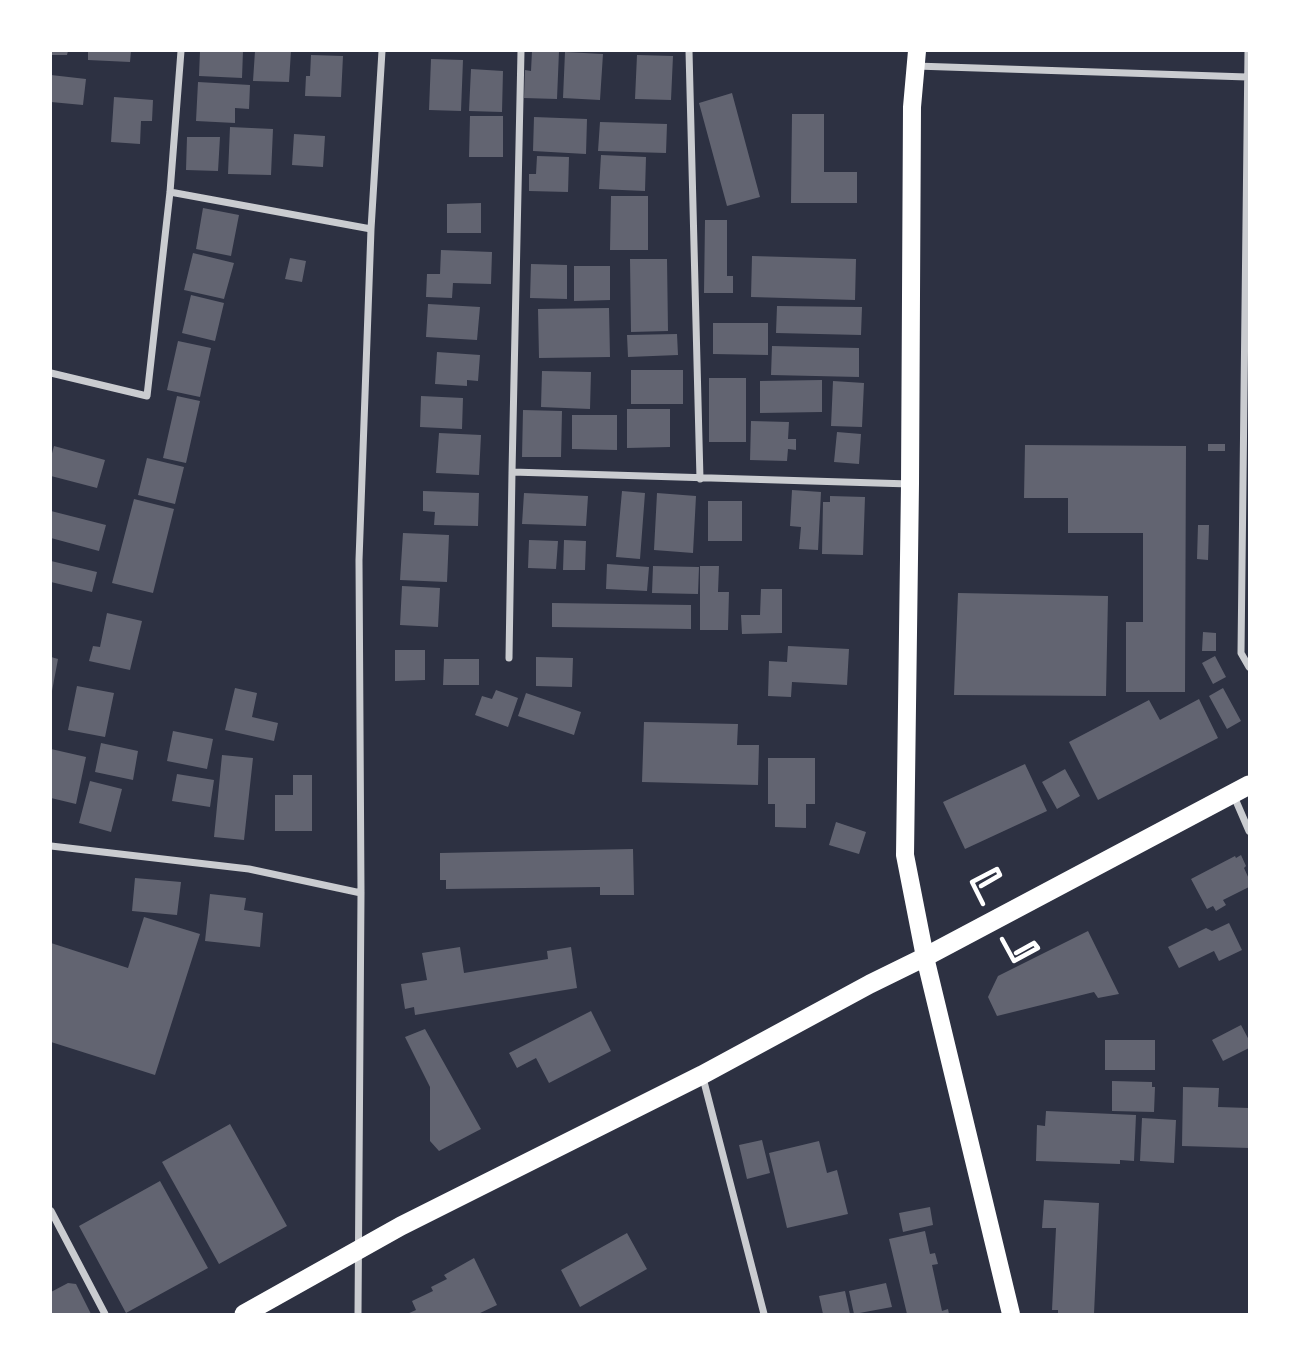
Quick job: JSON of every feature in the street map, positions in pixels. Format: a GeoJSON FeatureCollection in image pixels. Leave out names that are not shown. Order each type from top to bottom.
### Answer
{"type":"FeatureCollection","features":[{"type":"Feature","properties":{"kind":"highway"},"geometry":{"type":"LineString","coordinates":[[244,1314],[401,1226],[702,1075],[1241,789]]}},
{"type":"Feature","properties":{"kind":"main road"},"geometry":{"type":"LineString","coordinates":[[917,58],[912,107],[905,855],[925,957],[1012,1314]]}},
{"type":"Feature","properties":{"kind":"street"},"geometry":{"type":"LineString","coordinates":[[51,373],[147,396],[170,192],[181,51]]}},
{"type":"Feature","properties":{"kind":"street"},"geometry":{"type":"LineString","coordinates":[[358,1314],[361,893],[359,560],[371,229],[382,51]]}},
{"type":"Feature","properties":{"kind":"street"},"geometry":{"type":"LineString","coordinates":[[509,658],[521,51]]}},
{"type":"Feature","properties":{"kind":"street"},"geometry":{"type":"LineString","coordinates":[[689,51],[700,480]]}},
{"type":"Feature","properties":{"kind":"street"},"geometry":{"type":"LineString","coordinates":[[1248,51],[1241,653],[1249,667]]}},
{"type":"Feature","properties":{"kind":"street"},"geometry":{"type":"LineString","coordinates":[[917,58],[1247,77]]}},
{"type":"Feature","properties":{"kind":"street"},"geometry":{"type":"LineString","coordinates":[[170,192],[371,229]]}},
{"type":"Feature","properties":{"kind":"street"},"geometry":{"type":"LineString","coordinates":[[512,472],[700,480],[910,484]]}},
{"type":"Feature","properties":{"kind":"street"},"geometry":{"type":"LineString","coordinates":[[1241,789],[1249,831]]}},
{"type":"Feature","properties":{"kind":"street"},"geometry":{"type":"LineString","coordinates":[[51,846],[249,869],[361,893]]}},
{"type":"Feature","properties":{"kind":"street"},"geometry":{"type":"LineString","coordinates":[[702,1075],[764,1314]]}},
{"type":"Feature","properties":{"kind":"street"},"geometry":{"type":"LineString","coordinates":[[51,1211],[105,1314]]}},
{"type":"Feature","properties":{"kind":"path"},"geometry":{"type":"LineString","coordinates":[[981,886],[1000,875]]}},
{"type":"Feature","properties":{"kind":"path"},"geometry":{"type":"LineString","coordinates":[[1016,953],[1034,943]]}},
{"type":"Feature","properties":{"kind":"building"},"geometry":{"type":"Polygon","coordinates":[[[51,51],[68,51],[67,55],[51,55],[51,51]]]}},
{"type":"Feature","properties":{"kind":"building"},"geometry":{"type":"Polygon","coordinates":[[[88,51],[131,51],[130,62],[88,60],[88,51]]]}},
{"type":"Feature","properties":{"kind":"building"},"geometry":{"type":"Polygon","coordinates":[[[200,51],[243,51],[242,78],[199,76],[200,51]]]}},
{"type":"Feature","properties":{"kind":"building"},"geometry":{"type":"Polygon","coordinates":[[[255,51],[291,51],[289,82],[253,81],[255,51]]]}},
{"type":"Feature","properties":{"kind":"building"},"geometry":{"type":"Polygon","coordinates":[[[532,51],[559,51],[557,99],[524,98],[525,70],[531,71],[532,51]]]}},
{"type":"Feature","properties":{"kind":"building"},"geometry":{"type":"Polygon","coordinates":[[[565,52],[603,54],[600,100],[563,98],[565,52]]]}},
{"type":"Feature","properties":{"kind":"building"},"geometry":{"type":"Polygon","coordinates":[[[311,55],[343,56],[341,97],[305,96],[311,55]]]}},
{"type":"Feature","properties":{"kind":"building"},"geometry":{"type":"Polygon","coordinates":[[[637,55],[673,56],[671,100],[635,99],[637,55]]]}},
{"type":"Feature","properties":{"kind":"building"},"geometry":{"type":"Polygon","coordinates":[[[431,59],[463,60],[461,111],[429,110],[431,59]]]}},
{"type":"Feature","properties":{"kind":"building"},"geometry":{"type":"Polygon","coordinates":[[[471,69],[503,71],[502,112],[469,111],[471,69]]]}},
{"type":"Feature","properties":{"kind":"building"},"geometry":{"type":"Polygon","coordinates":[[[51,75],[86,79],[83,105],[51,102],[51,75]]]}},
{"type":"Feature","properties":{"kind":"building"},"geometry":{"type":"Polygon","coordinates":[[[198,82],[250,85],[249,109],[235,108],[235,123],[196,121],[198,82]]]}},
{"type":"Feature","properties":{"kind":"building"},"geometry":{"type":"Polygon","coordinates":[[[732,93],[760,197],[727,206],[699,103],[732,93]]]}},
{"type":"Feature","properties":{"kind":"building"},"geometry":{"type":"Polygon","coordinates":[[[114,97],[153,100],[152,121],[141,121],[140,144],[111,142],[114,97]]]}},
{"type":"Feature","properties":{"kind":"building"},"geometry":{"type":"Polygon","coordinates":[[[792,114],[824,114],[824,172],[857,172],[857,203],[791,203],[792,114]]]}},
{"type":"Feature","properties":{"kind":"building"},"geometry":{"type":"Polygon","coordinates":[[[470,116],[503,116],[503,157],[469,157],[470,116]]]}},
{"type":"Feature","properties":{"kind":"building"},"geometry":{"type":"Polygon","coordinates":[[[534,117],[587,119],[586,154],[533,151],[534,117]]]}},
{"type":"Feature","properties":{"kind":"building"},"geometry":{"type":"Polygon","coordinates":[[[600,122],[667,124],[666,153],[598,151],[600,122]]]}},
{"type":"Feature","properties":{"kind":"building"},"geometry":{"type":"Polygon","coordinates":[[[230,127],[273,129],[271,175],[228,174],[230,127]]]}},
{"type":"Feature","properties":{"kind":"building"},"geometry":{"type":"Polygon","coordinates":[[[294,134],[325,136],[323,167],[292,165],[294,134]]]}},
{"type":"Feature","properties":{"kind":"building"},"geometry":{"type":"Polygon","coordinates":[[[187,137],[220,137],[218,171],[186,170],[187,137]]]}},
{"type":"Feature","properties":{"kind":"building"},"geometry":{"type":"Polygon","coordinates":[[[601,155],[646,157],[645,191],[599,189],[601,155]]]}},
{"type":"Feature","properties":{"kind":"building"},"geometry":{"type":"Polygon","coordinates":[[[537,156],[569,157],[568,192],[529,191],[529,174],[536,174],[537,156]]]}},
{"type":"Feature","properties":{"kind":"building"},"geometry":{"type":"Polygon","coordinates":[[[611,196],[648,196],[648,250],[610,250],[611,196]]]}},
{"type":"Feature","properties":{"kind":"building"},"geometry":{"type":"Polygon","coordinates":[[[481,203],[481,233],[447,233],[447,204],[481,203]]]}},
{"type":"Feature","properties":{"kind":"building"},"geometry":{"type":"Polygon","coordinates":[[[203,208],[239,215],[231,256],[196,249],[203,208]]]}},
{"type":"Feature","properties":{"kind":"building"},"geometry":{"type":"Polygon","coordinates":[[[705,220],[727,220],[727,276],[733,276],[733,293],[704,293],[705,220]]]}},
{"type":"Feature","properties":{"kind":"building"},"geometry":{"type":"Polygon","coordinates":[[[441,250],[492,252],[491,284],[453,283],[452,298],[426,297],[427,274],[440,274],[441,250]]]}},
{"type":"Feature","properties":{"kind":"building"},"geometry":{"type":"Polygon","coordinates":[[[193,253],[234,263],[224,299],[184,290],[193,253]]]}},
{"type":"Feature","properties":{"kind":"building"},"geometry":{"type":"Polygon","coordinates":[[[752,256],[856,259],[855,300],[751,297],[752,256]]]}},
{"type":"Feature","properties":{"kind":"building"},"geometry":{"type":"Polygon","coordinates":[[[290,258],[306,261],[302,282],[285,279],[290,258]]]}},
{"type":"Feature","properties":{"kind":"building"},"geometry":{"type":"Polygon","coordinates":[[[630,259],[667,259],[668,331],[631,332],[630,259]]]}},
{"type":"Feature","properties":{"kind":"building"},"geometry":{"type":"Polygon","coordinates":[[[531,264],[567,265],[567,299],[530,298],[531,264]]]}},
{"type":"Feature","properties":{"kind":"building"},"geometry":{"type":"Polygon","coordinates":[[[574,266],[610,266],[610,300],[574,301],[574,266]]]}},
{"type":"Feature","properties":{"kind":"building"},"geometry":{"type":"Polygon","coordinates":[[[191,295],[224,303],[215,341],[182,333],[191,295]]]}},
{"type":"Feature","properties":{"kind":"building"},"geometry":{"type":"Polygon","coordinates":[[[428,304],[480,307],[477,340],[426,337],[428,304]]]}},
{"type":"Feature","properties":{"kind":"building"},"geometry":{"type":"Polygon","coordinates":[[[777,306],[862,307],[861,335],[776,333],[777,306]]]}},
{"type":"Feature","properties":{"kind":"building"},"geometry":{"type":"Polygon","coordinates":[[[609,308],[610,357],[539,358],[538,309],[609,308]]]}},
{"type":"Feature","properties":{"kind":"building"},"geometry":{"type":"Polygon","coordinates":[[[713,323],[768,323],[768,355],[713,354],[713,323]]]}},
{"type":"Feature","properties":{"kind":"building"},"geometry":{"type":"Polygon","coordinates":[[[677,334],[678,355],[628,357],[627,335],[677,334]]]}},
{"type":"Feature","properties":{"kind":"building"},"geometry":{"type":"Polygon","coordinates":[[[178,341],[211,348],[200,397],[167,390],[178,341]]]}},
{"type":"Feature","properties":{"kind":"building"},"geometry":{"type":"Polygon","coordinates":[[[772,346],[859,348],[859,377],[771,375],[772,346]]]}},
{"type":"Feature","properties":{"kind":"building"},"geometry":{"type":"Polygon","coordinates":[[[437,352],[480,355],[478,381],[467,380],[467,386],[435,384],[437,352]]]}},
{"type":"Feature","properties":{"kind":"building"},"geometry":{"type":"Polygon","coordinates":[[[631,370],[683,370],[683,404],[631,404],[631,370]]]}},
{"type":"Feature","properties":{"kind":"building"},"geometry":{"type":"Polygon","coordinates":[[[542,371],[591,372],[590,409],[541,407],[542,371]]]}},
{"type":"Feature","properties":{"kind":"building"},"geometry":{"type":"Polygon","coordinates":[[[709,378],[746,378],[746,442],[709,442],[709,378]]]}},
{"type":"Feature","properties":{"kind":"building"},"geometry":{"type":"Polygon","coordinates":[[[822,380],[822,412],[760,413],[760,381],[822,380]]]}},
{"type":"Feature","properties":{"kind":"building"},"geometry":{"type":"Polygon","coordinates":[[[833,381],[864,383],[862,427],[831,426],[833,381]]]}},
{"type":"Feature","properties":{"kind":"building"},"geometry":{"type":"Polygon","coordinates":[[[177,396],[200,401],[186,463],[163,458],[177,396]]]}},
{"type":"Feature","properties":{"kind":"building"},"geometry":{"type":"Polygon","coordinates":[[[421,396],[463,398],[462,429],[420,427],[421,396]]]}},
{"type":"Feature","properties":{"kind":"building"},"geometry":{"type":"Polygon","coordinates":[[[627,409],[670,409],[670,447],[627,448],[627,409]]]}},
{"type":"Feature","properties":{"kind":"building"},"geometry":{"type":"Polygon","coordinates":[[[523,410],[562,411],[561,457],[522,457],[523,410]]]}},
{"type":"Feature","properties":{"kind":"building"},"geometry":{"type":"Polygon","coordinates":[[[572,415],[617,415],[617,450],[572,449],[572,415]]]}},
{"type":"Feature","properties":{"kind":"building"},"geometry":{"type":"Polygon","coordinates":[[[751,421],[789,422],[788,439],[796,439],[796,450],[788,449],[787,461],[750,460],[751,421]]]}},
{"type":"Feature","properties":{"kind":"building"},"geometry":{"type":"Polygon","coordinates":[[[837,432],[861,434],[859,464],[834,462],[837,432]]]}},
{"type":"Feature","properties":{"kind":"building"},"geometry":{"type":"Polygon","coordinates":[[[439,433],[481,435],[479,475],[436,473],[439,433]]]}},
{"type":"Feature","properties":{"kind":"building"},"geometry":{"type":"Polygon","coordinates":[[[1208,444],[1225,444],[1225,451],[1208,451],[1208,444]]]}},
{"type":"Feature","properties":{"kind":"building"},"geometry":{"type":"Polygon","coordinates":[[[1025,445],[1186,446],[1185,692],[1126,692],[1126,622],[1143,622],[1143,533],[1068,533],[1068,498],[1024,498],[1025,445]]]}},
{"type":"Feature","properties":{"kind":"building"},"geometry":{"type":"Polygon","coordinates":[[[54,446],[105,460],[97,488],[51,476],[54,446]]]}},
{"type":"Feature","properties":{"kind":"building"},"geometry":{"type":"Polygon","coordinates":[[[147,458],[184,467],[175,504],[138,495],[147,458]]]}},
{"type":"Feature","properties":{"kind":"building"},"geometry":{"type":"Polygon","coordinates":[[[792,490],[821,492],[818,550],[799,549],[801,527],[790,526],[792,490]]]}},
{"type":"Feature","properties":{"kind":"building"},"geometry":{"type":"Polygon","coordinates":[[[423,491],[479,493],[478,526],[434,525],[435,512],[423,511],[423,491]]]}},
{"type":"Feature","properties":{"kind":"building"},"geometry":{"type":"Polygon","coordinates":[[[622,491],[645,493],[640,559],[616,557],[622,491]]]}},
{"type":"Feature","properties":{"kind":"building"},"geometry":{"type":"Polygon","coordinates":[[[524,493],[588,496],[586,526],[522,524],[524,493]]]}},
{"type":"Feature","properties":{"kind":"building"},"geometry":{"type":"Polygon","coordinates":[[[657,493],[696,496],[693,553],[654,550],[657,493]]]}},
{"type":"Feature","properties":{"kind":"building"},"geometry":{"type":"Polygon","coordinates":[[[830,496],[865,497],[863,555],[822,554],[823,502],[830,502],[830,496]]]}},
{"type":"Feature","properties":{"kind":"building"},"geometry":{"type":"Polygon","coordinates":[[[134,499],[174,509],[153,593],[112,583],[134,499]]]}},
{"type":"Feature","properties":{"kind":"building"},"geometry":{"type":"Polygon","coordinates":[[[708,501],[742,501],[742,541],[708,541],[708,501]]]}},
{"type":"Feature","properties":{"kind":"building"},"geometry":{"type":"Polygon","coordinates":[[[51,511],[106,525],[99,551],[51,538],[51,511]]]}},
{"type":"Feature","properties":{"kind":"building"},"geometry":{"type":"Polygon","coordinates":[[[1198,525],[1209,525],[1208,560],[1197,559],[1198,525]]]}},
{"type":"Feature","properties":{"kind":"building"},"geometry":{"type":"Polygon","coordinates":[[[403,533],[449,535],[447,582],[400,580],[403,533]]]}},
{"type":"Feature","properties":{"kind":"building"},"geometry":{"type":"Polygon","coordinates":[[[529,540],[558,541],[556,569],[528,568],[529,540]]]}},
{"type":"Feature","properties":{"kind":"building"},"geometry":{"type":"Polygon","coordinates":[[[564,540],[586,541],[585,570],[563,570],[564,540]]]}},
{"type":"Feature","properties":{"kind":"building"},"geometry":{"type":"Polygon","coordinates":[[[51,561],[97,572],[92,592],[51,582],[51,561]]]}},
{"type":"Feature","properties":{"kind":"building"},"geometry":{"type":"Polygon","coordinates":[[[607,564],[649,567],[647,591],[606,589],[607,564]]]}},
{"type":"Feature","properties":{"kind":"building"},"geometry":{"type":"Polygon","coordinates":[[[653,566],[699,567],[698,594],[652,593],[653,566]]]}},
{"type":"Feature","properties":{"kind":"building"},"geometry":{"type":"Polygon","coordinates":[[[700,566],[719,566],[718,592],[729,592],[728,630],[700,630],[700,566]]]}},
{"type":"Feature","properties":{"kind":"building"},"geometry":{"type":"Polygon","coordinates":[[[402,586],[440,588],[438,627],[400,625],[402,586]]]}},
{"type":"Feature","properties":{"kind":"building"},"geometry":{"type":"Polygon","coordinates":[[[761,589],[782,589],[782,633],[742,634],[741,615],[760,615],[761,589]]]}},
{"type":"Feature","properties":{"kind":"building"},"geometry":{"type":"Polygon","coordinates":[[[958,593],[1108,596],[1106,696],[954,695],[958,593]]]}},
{"type":"Feature","properties":{"kind":"building"},"geometry":{"type":"Polygon","coordinates":[[[552,603],[691,605],[691,629],[552,627],[552,603]]]}},
{"type":"Feature","properties":{"kind":"building"},"geometry":{"type":"Polygon","coordinates":[[[107,613],[142,621],[130,670],[89,661],[93,646],[100,647],[107,613]]]}},
{"type":"Feature","properties":{"kind":"building"},"geometry":{"type":"Polygon","coordinates":[[[1203,632],[1216,633],[1216,651],[1202,651],[1203,632]]]}},
{"type":"Feature","properties":{"kind":"building"},"geometry":{"type":"Polygon","coordinates":[[[788,646],[849,649],[847,685],[792,682],[791,697],[768,696],[769,661],[787,662],[788,646]]]}},
{"type":"Feature","properties":{"kind":"building"},"geometry":{"type":"Polygon","coordinates":[[[395,650],[425,650],[425,680],[395,681],[395,650]]]}},
{"type":"Feature","properties":{"kind":"building"},"geometry":{"type":"Polygon","coordinates":[[[1215,656],[1226,677],[1213,684],[1202,663],[1215,656]]]}},
{"type":"Feature","properties":{"kind":"building"},"geometry":{"type":"Polygon","coordinates":[[[51,657],[58,659],[52,691],[51,691],[51,657]]]}},
{"type":"Feature","properties":{"kind":"building"},"geometry":{"type":"Polygon","coordinates":[[[536,657],[573,658],[572,687],[536,686],[536,657]]]}},
{"type":"Feature","properties":{"kind":"building"},"geometry":{"type":"Polygon","coordinates":[[[444,659],[479,659],[479,685],[443,685],[444,659]]]}},
{"type":"Feature","properties":{"kind":"building"},"geometry":{"type":"Polygon","coordinates":[[[77,686],[114,693],[105,737],[68,730],[77,686]]]}},
{"type":"Feature","properties":{"kind":"building"},"geometry":{"type":"Polygon","coordinates":[[[235,688],[257,693],[252,717],[278,723],[274,741],[225,730],[235,688]]]}},
{"type":"Feature","properties":{"kind":"building"},"geometry":{"type":"Polygon","coordinates":[[[1223,688],[1241,721],[1227,729],[1209,696],[1223,688]]]}},
{"type":"Feature","properties":{"kind":"building"},"geometry":{"type":"Polygon","coordinates":[[[496,690],[518,698],[508,727],[475,715],[482,696],[492,699],[496,690]]]}},
{"type":"Feature","properties":{"kind":"building"},"geometry":{"type":"Polygon","coordinates":[[[526,693],[581,712],[574,735],[518,716],[526,693]]]}},
{"type":"Feature","properties":{"kind":"building"},"geometry":{"type":"Polygon","coordinates":[[[1199,699],[1218,738],[1098,800],[1069,742],[1149,700],[1160,720],[1199,699]]]}},
{"type":"Feature","properties":{"kind":"building"},"geometry":{"type":"Polygon","coordinates":[[[644,722],[738,724],[737,745],[759,745],[758,785],[642,782],[644,722]]]}},
{"type":"Feature","properties":{"kind":"building"},"geometry":{"type":"Polygon","coordinates":[[[173,731],[213,739],[207,769],[167,761],[173,731]]]}},
{"type":"Feature","properties":{"kind":"building"},"geometry":{"type":"Polygon","coordinates":[[[101,743],[138,751],[133,780],[95,772],[101,743]]]}},
{"type":"Feature","properties":{"kind":"building"},"geometry":{"type":"Polygon","coordinates":[[[51,749],[86,757],[76,804],[51,798],[51,749]]]}},
{"type":"Feature","properties":{"kind":"building"},"geometry":{"type":"Polygon","coordinates":[[[222,755],[253,758],[244,840],[214,837],[222,755]]]}},
{"type":"Feature","properties":{"kind":"building"},"geometry":{"type":"Polygon","coordinates":[[[768,758],[815,758],[815,804],[806,804],[806,828],[775,827],[775,804],[768,804],[768,758]]]}},
{"type":"Feature","properties":{"kind":"building"},"geometry":{"type":"Polygon","coordinates":[[[1025,764],[1047,811],[965,849],[943,802],[1025,764]]]}},
{"type":"Feature","properties":{"kind":"building"},"geometry":{"type":"Polygon","coordinates":[[[1065,769],[1080,796],[1057,809],[1042,782],[1065,769]]]}},
{"type":"Feature","properties":{"kind":"building"},"geometry":{"type":"Polygon","coordinates":[[[177,774],[214,780],[210,807],[172,801],[177,774]]]}},
{"type":"Feature","properties":{"kind":"building"},"geometry":{"type":"Polygon","coordinates":[[[293,775],[312,775],[312,831],[275,831],[275,795],[293,795],[293,775]]]}},
{"type":"Feature","properties":{"kind":"building"},"geometry":{"type":"Polygon","coordinates":[[[90,781],[122,789],[111,832],[79,823],[90,781]]]}},
{"type":"Feature","properties":{"kind":"building"},"geometry":{"type":"Polygon","coordinates":[[[836,822],[866,832],[859,854],[829,845],[836,822]]]}},
{"type":"Feature","properties":{"kind":"building"},"geometry":{"type":"Polygon","coordinates":[[[633,849],[634,895],[600,895],[600,887],[446,889],[446,880],[440,880],[440,853],[633,849]]]}},
{"type":"Feature","properties":{"kind":"building"},"geometry":{"type":"Polygon","coordinates":[[[1241,855],[1246,866],[1244,868],[1249,887],[1223,900],[1226,905],[1216,911],[1213,906],[1207,909],[1191,879],[1241,855]]]}},
{"type":"Feature","properties":{"kind":"building"},"geometry":{"type":"Polygon","coordinates":[[[135,878],[181,882],[177,915],[132,911],[135,878]]]}},
{"type":"Feature","properties":{"kind":"building"},"geometry":{"type":"Polygon","coordinates":[[[210,894],[246,898],[244,910],[263,913],[260,947],[205,941],[210,894]]]}},
{"type":"Feature","properties":{"kind":"building"},"geometry":{"type":"Polygon","coordinates":[[[144,917],[200,934],[155,1075],[51,1042],[51,943],[128,968],[144,917]]]}},
{"type":"Feature","properties":{"kind":"building"},"geometry":{"type":"Polygon","coordinates":[[[1229,923],[1242,950],[1219,961],[1214,951],[1179,968],[1168,947],[1206,928],[1212,931],[1229,923]]]}},
{"type":"Feature","properties":{"kind":"building"},"geometry":{"type":"Polygon","coordinates":[[[1088,931],[1119,994],[1098,998],[1094,992],[997,1016],[988,997],[998,976],[1088,931]]]}},
{"type":"Feature","properties":{"kind":"building"},"geometry":{"type":"Polygon","coordinates":[[[460,947],[464,973],[548,959],[547,951],[571,947],[577,988],[415,1015],[414,1007],[405,1009],[401,984],[427,980],[422,953],[460,947]]]}},
{"type":"Feature","properties":{"kind":"building"},"geometry":{"type":"Polygon","coordinates":[[[591,1011],[611,1051],[549,1083],[536,1058],[517,1068],[509,1053],[591,1011]]]}},
{"type":"Feature","properties":{"kind":"building"},"geometry":{"type":"Polygon","coordinates":[[[1241,1025],[1249,1040],[1249,1048],[1223,1061],[1212,1040],[1241,1025]]]}},
{"type":"Feature","properties":{"kind":"building"},"geometry":{"type":"Polygon","coordinates":[[[425,1029],[481,1129],[439,1151],[430,1141],[430,1087],[405,1037],[425,1029]]]}},
{"type":"Feature","properties":{"kind":"building"},"geometry":{"type":"Polygon","coordinates":[[[1105,1040],[1155,1040],[1155,1070],[1105,1070],[1105,1040]]]}},
{"type":"Feature","properties":{"kind":"building"},"geometry":{"type":"Polygon","coordinates":[[[1112,1081],[1152,1082],[1152,1087],[1155,1087],[1154,1112],[1112,1111],[1112,1081]]]}},
{"type":"Feature","properties":{"kind":"building"},"geometry":{"type":"Polygon","coordinates":[[[1183,1087],[1219,1088],[1218,1107],[1249,1108],[1249,1148],[1182,1146],[1183,1087]]]}},
{"type":"Feature","properties":{"kind":"building"},"geometry":{"type":"Polygon","coordinates":[[[1046,1111],[1136,1115],[1134,1161],[1120,1160],[1120,1164],[1036,1161],[1037,1125],[1045,1126],[1046,1111]]]}},
{"type":"Feature","properties":{"kind":"building"},"geometry":{"type":"Polygon","coordinates":[[[1142,1118],[1176,1120],[1174,1163],[1140,1161],[1142,1118]]]}},
{"type":"Feature","properties":{"kind":"building"},"geometry":{"type":"Polygon","coordinates":[[[230,1124],[287,1226],[219,1264],[162,1162],[230,1124]]]}},
{"type":"Feature","properties":{"kind":"building"},"geometry":{"type":"Polygon","coordinates":[[[762,1140],[770,1173],[747,1179],[739,1145],[762,1140]]]}},
{"type":"Feature","properties":{"kind":"building"},"geometry":{"type":"Polygon","coordinates":[[[819,1141],[827,1173],[837,1170],[848,1214],[787,1228],[769,1153],[819,1141]]]}},
{"type":"Feature","properties":{"kind":"building"},"geometry":{"type":"Polygon","coordinates":[[[160,1181],[208,1268],[126,1313],[79,1226],[160,1181]]]}},
{"type":"Feature","properties":{"kind":"building"},"geometry":{"type":"Polygon","coordinates":[[[1044,1200],[1099,1203],[1094,1314],[1058,1314],[1058,1310],[1052,1310],[1056,1228],[1042,1228],[1044,1200]]]}},
{"type":"Feature","properties":{"kind":"building"},"geometry":{"type":"Polygon","coordinates":[[[930,1207],[933,1225],[903,1232],[899,1213],[930,1207]]]}},
{"type":"Feature","properties":{"kind":"building"},"geometry":{"type":"Polygon","coordinates":[[[925,1231],[930,1254],[935,1253],[938,1264],[932,1265],[942,1311],[948,1309],[949,1314],[907,1314],[889,1239],[925,1231]]]}},
{"type":"Feature","properties":{"kind":"building"},"geometry":{"type":"Polygon","coordinates":[[[627,1233],[647,1269],[580,1307],[561,1270],[627,1233]]]}},
{"type":"Feature","properties":{"kind":"building"},"geometry":{"type":"Polygon","coordinates":[[[474,1258],[497,1305],[478,1314],[407,1314],[416,1310],[412,1301],[433,1291],[431,1287],[447,1279],[444,1275],[474,1258]]]}},
{"type":"Feature","properties":{"kind":"building"},"geometry":{"type":"Polygon","coordinates":[[[68,1283],[76,1284],[91,1314],[51,1314],[51,1292],[68,1283]]]}},
{"type":"Feature","properties":{"kind":"building"},"geometry":{"type":"Polygon","coordinates":[[[886,1283],[892,1307],[854,1314],[849,1291],[886,1283]]]}},
{"type":"Feature","properties":{"kind":"building"},"geometry":{"type":"Polygon","coordinates":[[[845,1291],[850,1314],[823,1314],[819,1296],[845,1291]]]}}]}
